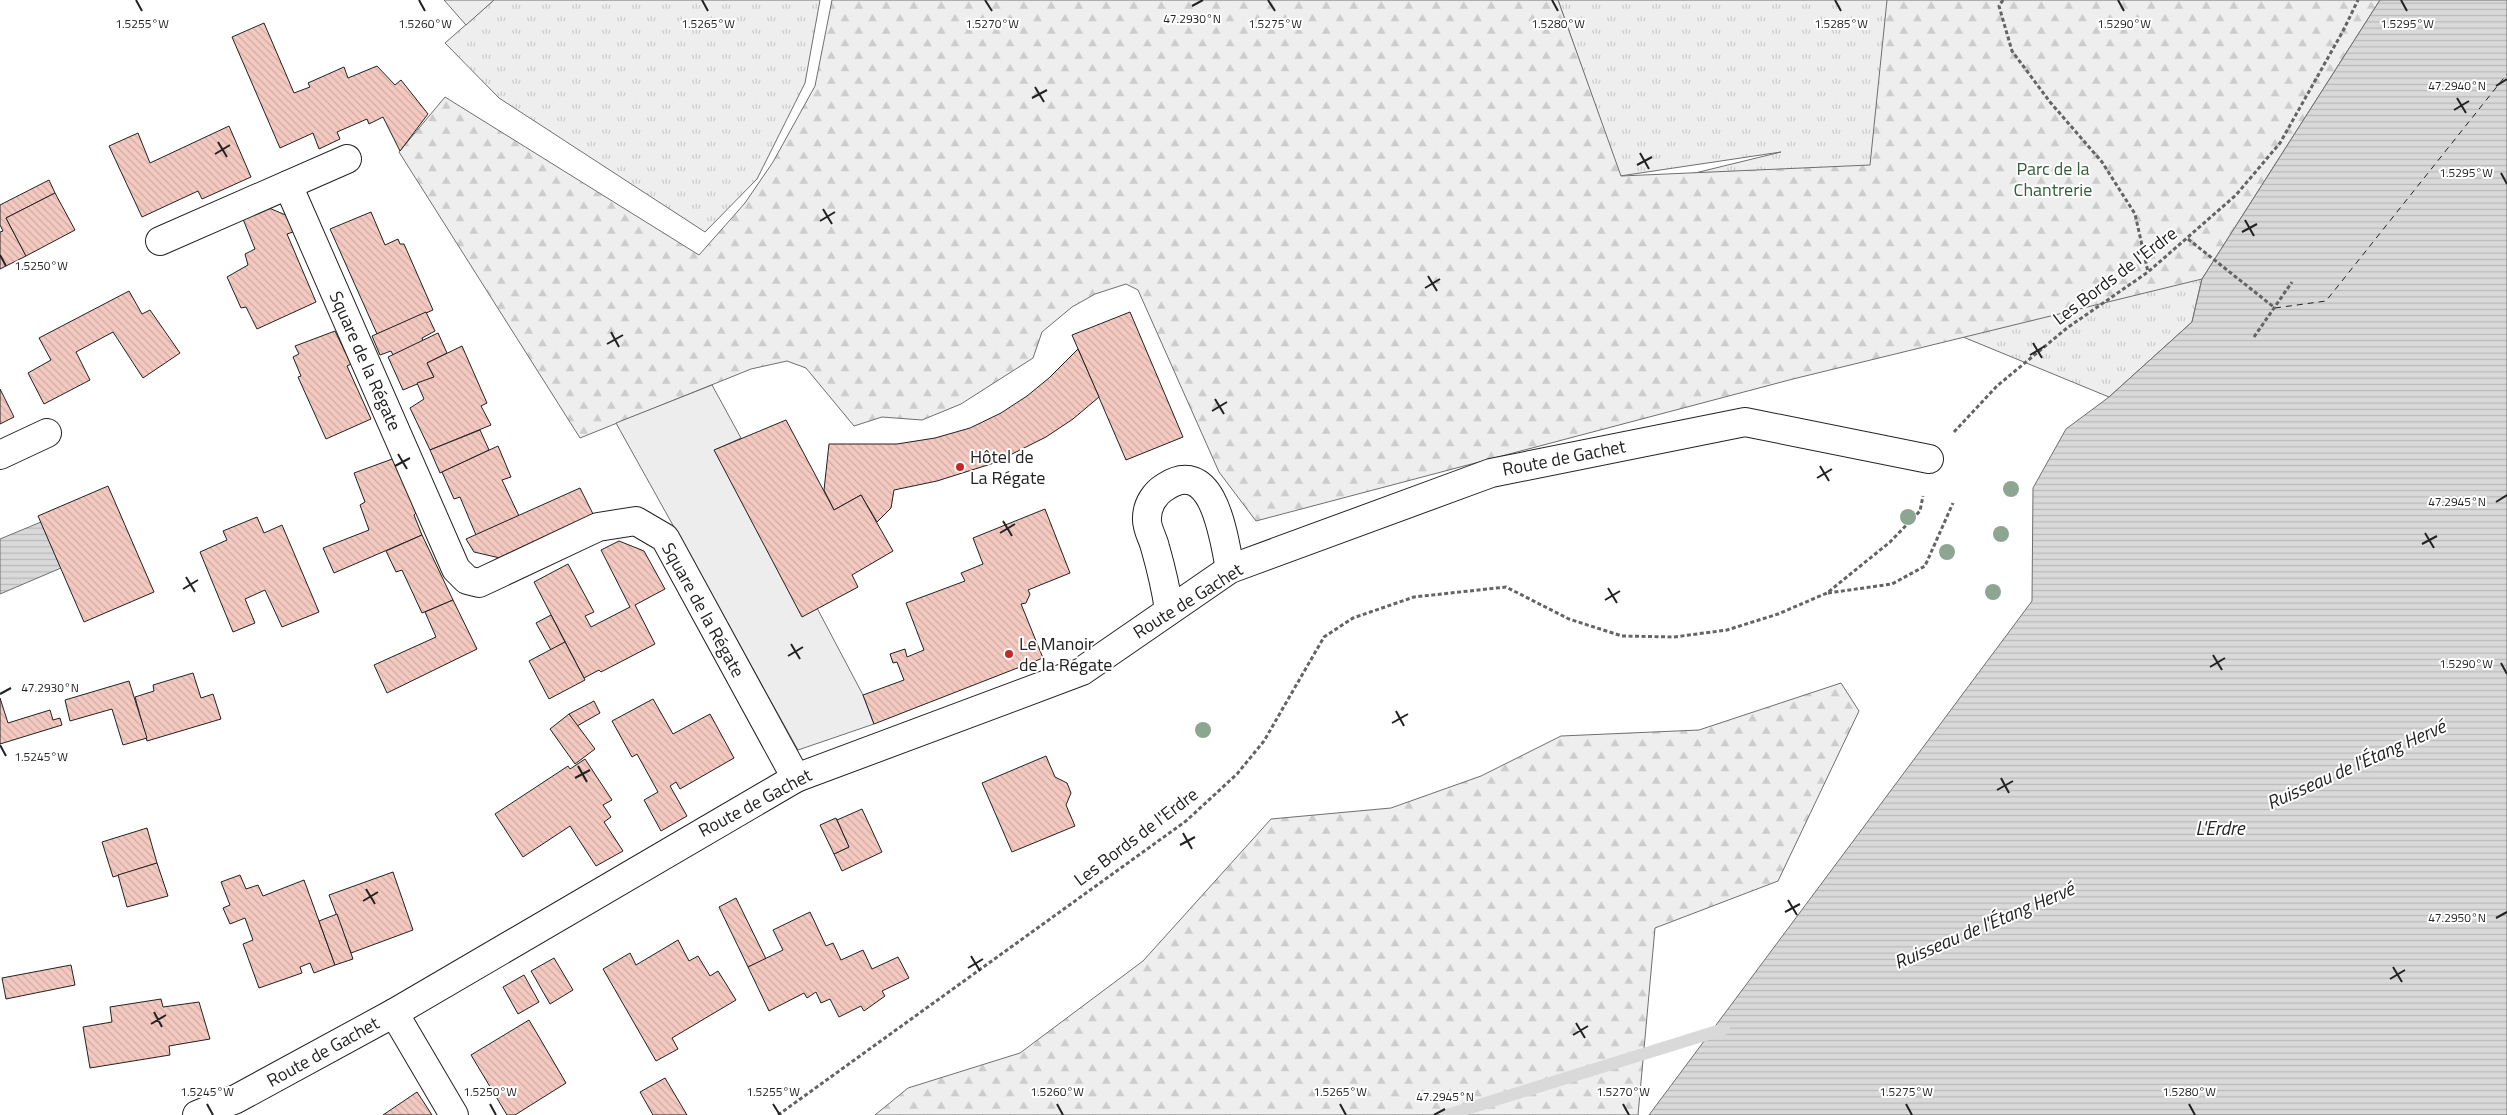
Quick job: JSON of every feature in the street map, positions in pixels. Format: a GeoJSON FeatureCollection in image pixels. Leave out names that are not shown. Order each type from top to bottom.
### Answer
{"type":"FeatureCollection","features":[{"type":"Feature","properties":{"kind":"street"},"geometry":{"type":"LineString","coordinates":[[160,241],[347,159]]}},
{"type":"Feature","properties":{"kind":"street","name":"Square de la Régate"},"geometry":{"type":"LineString","coordinates":[[288,185],[456,569],[467,580],[479,583],[598,527],[636,521],[665,538],[796,778]]}},
{"type":"Feature","properties":{"kind":"street","name":"Route de Gachet"},"geometry":{"type":"LineString","coordinates":[[197,1115],[236,1099],[394,1013],[796,778],[1082,671],[1230,569],[1491,473],[1745,422],[1929,459]]}},
{"type":"Feature","properties":{"kind":"street"},"geometry":{"type":"LineString","coordinates":[[0,455],[47,432]]}},
{"type":"Feature","properties":{"kind":"street"},"geometry":{"type":"LineString","coordinates":[[1169,610],[1164,582],[1146,519],[1152,499],[1160,490],[1172,482],[1184,479],[1200,484],[1208,491],[1215,505],[1224,536],[1230,569]]}},
{"type":"Feature","properties":{"kind":"street","name":"Route de Gachet"},"geometry":{"type":"LineString","coordinates":[[394,1013],[454,1115]]}},
{"type":"Feature","properties":{"kind":"path"},"geometry":{"type":"LineString","coordinates":[[2003,0],[1999,6],[2012,51],[2050,102],[2102,162],[2135,214],[2148,272]]}},
{"type":"Feature","properties":{"kind":"path","name":"Les Bords de l'Erdre"},"geometry":{"type":"LineString","coordinates":[[1827,593],[1890,542],[1920,512],[1929,459],[1997,386],[2067,328],[2148,272],[2188,239],[2236,195],[2280,143],[2343,31],[2358,0]]}},
{"type":"Feature","properties":{"kind":"path"},"geometry":{"type":"LineString","coordinates":[[2188,239],[2275,308]]}},
{"type":"Feature","properties":{"kind":"path"},"geometry":{"type":"LineString","coordinates":[[2254,337],[2292,282]]}},
{"type":"Feature","properties":{"kind":"path","name":"Les Bords de l'Erdre"},"geometry":{"type":"LineString","coordinates":[[778,1115],[1186,821],[1237,774],[1264,741],[1324,637],[1353,618],[1414,596],[1506,588],[1569,619],[1622,636],[1674,636],[1727,630],[1778,614],[1827,593],[1892,584],[1925,566],[1953,502]]}},
{"type":"Feature","properties":{"kind":"green space"},"geometry":{"type":"Polygon","coordinates":[[[494,0],[820,0],[805,83],[757,179],[705,232],[499,98],[445,43],[494,0]]]}},
{"type":"Feature","properties":{"kind":"green space"},"geometry":{"type":"Polygon","coordinates":[[[832,0],[1558,0],[1621,176],[1870,165],[1887,0],[2380,0],[2202,279],[1793,379],[1256,521],[1219,472],[1138,290],[1126,284],[1095,294],[1072,307],[1042,332],[1033,358],[961,404],[922,420],[882,417],[854,426],[806,368],[787,361],[751,369],[580,438],[399,152],[445,97],[699,255],[745,203],[773,162],[815,86],[832,0]]]}},
{"type":"Feature","properties":{"kind":"green space","name":"Parc de la Chantrerie"},"geometry":{"type":"Polygon","coordinates":[[[1558,0],[2380,0],[2202,278],[2192,322],[2109,397],[1613,193],[1781,152],[1620,176],[1558,0]]]}},
{"type":"Feature","properties":{"kind":"green space"},"geometry":{"type":"Polygon","coordinates":[[[1841,683],[1859,711],[1778,881],[1655,928],[1638,1115],[875,1115],[908,1088],[1020,1053],[1143,961],[1271,819],[1391,808],[1481,776],[1561,736],[1699,730],[1841,683]]]}},
{"type":"Feature","properties":{"kind":"shaded area"},"geometry":{"type":"Polygon","coordinates":[[[444,0],[494,0],[466,25],[444,0]]]}},
{"type":"Feature","properties":{"kind":"shaded area"},"geometry":{"type":"Polygon","coordinates":[[[712,385],[741,438],[715,450],[817,608],[863,695],[874,724],[798,750],[616,423],[712,385]]]}},
{"type":"Feature","properties":{"kind":"water","name":"L'Erdre"},"geometry":{"type":"Polygon","coordinates":[[[2380,0],[2507,0],[2507,1115],[1649,1115],[2032,601],[2033,488],[2066,429],[2109,397],[2192,322],[2202,279],[2380,0]]]}},
{"type":"Feature","properties":{"kind":"water"},"geometry":{"type":"Polygon","coordinates":[[[41,522],[61,568],[0,594],[0,539],[41,522]]]}},
{"type":"Feature","properties":{"kind":"building"},"geometry":{"type":"Polygon","coordinates":[[[264,23],[294,93],[310,87],[308,83],[344,67],[348,78],[377,66],[395,85],[401,80],[428,114],[400,151],[383,117],[369,124],[367,119],[337,132],[340,139],[319,149],[313,133],[280,148],[232,37],[264,23]]]}},
{"type":"Feature","properties":{"kind":"building"},"geometry":{"type":"Polygon","coordinates":[[[229,126],[251,177],[202,199],[198,191],[142,217],[109,146],[138,133],[150,163],[229,126]]]}},
{"type":"Feature","properties":{"kind":"building"},"geometry":{"type":"Polygon","coordinates":[[[49,180],[55,193],[6,218],[26,256],[0,269],[0,232],[3,231],[0,225],[0,205],[49,180]]]}},
{"type":"Feature","properties":{"kind":"building"},"geometry":{"type":"Polygon","coordinates":[[[55,193],[75,230],[26,256],[6,218],[55,193]]]}},
{"type":"Feature","properties":{"kind":"building"},"geometry":{"type":"Polygon","coordinates":[[[269,208],[288,216],[293,232],[287,234],[316,302],[257,329],[246,307],[241,308],[227,277],[248,265],[245,254],[255,249],[243,219],[269,208]]]}},
{"type":"Feature","properties":{"kind":"building"},"geometry":{"type":"Polygon","coordinates":[[[371,212],[385,245],[398,239],[400,244],[404,244],[433,310],[377,334],[330,229],[371,212]]]}},
{"type":"Feature","properties":{"kind":"building"},"geometry":{"type":"Polygon","coordinates":[[[129,291],[142,314],[150,310],[180,353],[143,378],[113,332],[76,352],[90,380],[44,404],[28,373],[51,360],[39,338],[129,291]]]}},
{"type":"Feature","properties":{"kind":"building"},"geometry":{"type":"Polygon","coordinates":[[[426,312],[435,331],[422,338],[423,341],[393,355],[391,351],[380,355],[372,336],[426,312]]]}},
{"type":"Feature","properties":{"kind":"building"},"geometry":{"type":"Polygon","coordinates":[[[1130,312],[1183,437],[1126,460],[1072,335],[1130,312]]]}},
{"type":"Feature","properties":{"kind":"building"},"geometry":{"type":"Polygon","coordinates":[[[335,331],[351,364],[347,366],[371,419],[326,439],[298,377],[301,376],[293,357],[299,354],[295,346],[335,331]]]}},
{"type":"Feature","properties":{"kind":"building"},"geometry":{"type":"Polygon","coordinates":[[[438,333],[447,353],[427,363],[434,377],[403,390],[388,357],[438,333]]]}},
{"type":"Feature","properties":{"kind":"building"},"geometry":{"type":"Polygon","coordinates":[[[462,346],[487,403],[481,406],[491,425],[430,450],[410,408],[424,399],[417,383],[434,377],[427,363],[462,346]]]}},
{"type":"Feature","properties":{"kind":"building"},"geometry":{"type":"Polygon","coordinates":[[[1078,349],[1099,397],[1073,419],[1046,437],[994,463],[937,481],[894,490],[891,508],[877,522],[861,495],[834,510],[824,490],[829,444],[897,444],[935,438],[970,428],[1001,413],[1027,396],[1049,378],[1078,349]]]}},
{"type":"Feature","properties":{"kind":"building"},"geometry":{"type":"Polygon","coordinates":[[[0,389],[14,417],[0,424],[0,389]]]}},
{"type":"Feature","properties":{"kind":"building"},"geometry":{"type":"Polygon","coordinates":[[[786,420],[834,510],[861,495],[893,551],[852,575],[858,587],[802,617],[714,450],[786,420]]]}},
{"type":"Feature","properties":{"kind":"building"},"geometry":{"type":"Polygon","coordinates":[[[480,430],[489,450],[440,473],[430,450],[480,430]]]}},
{"type":"Feature","properties":{"kind":"building"},"geometry":{"type":"Polygon","coordinates":[[[498,446],[511,477],[502,480],[519,516],[476,535],[460,497],[454,499],[442,472],[498,446]]]}},
{"type":"Feature","properties":{"kind":"building"},"geometry":{"type":"Polygon","coordinates":[[[395,458],[418,511],[414,515],[422,535],[334,573],[323,548],[369,530],[360,505],[365,502],[354,473],[395,458]]]}},
{"type":"Feature","properties":{"kind":"building"},"geometry":{"type":"Polygon","coordinates":[[[108,486],[154,592],[84,622],[38,516],[108,486]]]}},
{"type":"Feature","properties":{"kind":"building"},"geometry":{"type":"Polygon","coordinates":[[[580,488],[593,514],[500,558],[474,552],[466,539],[580,488]]]}},
{"type":"Feature","properties":{"kind":"building"},"geometry":{"type":"Polygon","coordinates":[[[1045,509],[1070,573],[1028,590],[1030,594],[1026,603],[1021,604],[1043,658],[874,724],[863,695],[904,680],[897,662],[893,663],[890,654],[905,649],[907,657],[924,650],[906,603],[965,581],[961,573],[983,564],[973,538],[1045,509]]]}},
{"type":"Feature","properties":{"kind":"building"},"geometry":{"type":"Polygon","coordinates":[[[257,517],[264,533],[282,525],[319,612],[282,627],[265,590],[245,599],[255,623],[233,632],[200,552],[227,540],[223,531],[257,517]]]}},
{"type":"Feature","properties":{"kind":"building"},"geometry":{"type":"Polygon","coordinates":[[[422,535],[453,600],[422,613],[402,570],[396,572],[386,551],[422,535]]]}},
{"type":"Feature","properties":{"kind":"building"},"geometry":{"type":"Polygon","coordinates":[[[619,541],[644,551],[665,589],[635,605],[655,644],[601,672],[599,670],[584,678],[534,582],[568,564],[594,612],[585,616],[591,627],[630,607],[601,550],[619,541]]]}},
{"type":"Feature","properties":{"kind":"building"},"geometry":{"type":"Polygon","coordinates":[[[453,600],[477,649],[387,693],[374,665],[436,637],[425,612],[453,600]]]}},
{"type":"Feature","properties":{"kind":"building"},"geometry":{"type":"Polygon","coordinates":[[[551,615],[565,642],[551,650],[536,623],[551,615]]]}},
{"type":"Feature","properties":{"kind":"building"},"geometry":{"type":"Polygon","coordinates":[[[565,642],[585,680],[549,699],[529,661],[565,642]]]}},
{"type":"Feature","properties":{"kind":"building"},"geometry":{"type":"Polygon","coordinates":[[[193,673],[201,698],[213,694],[221,719],[147,741],[135,697],[154,691],[153,685],[193,673]]]}},
{"type":"Feature","properties":{"kind":"building"},"geometry":{"type":"Polygon","coordinates":[[[129,681],[147,738],[123,745],[112,709],[70,721],[65,700],[129,681]]]}},
{"type":"Feature","properties":{"kind":"building"},"geometry":{"type":"Polygon","coordinates":[[[0,698],[8,723],[50,710],[53,720],[60,718],[62,725],[0,744],[0,698]]]}},
{"type":"Feature","properties":{"kind":"building"},"geometry":{"type":"Polygon","coordinates":[[[653,699],[673,734],[710,714],[734,758],[680,789],[676,782],[670,786],[687,816],[661,831],[644,800],[658,792],[637,754],[632,757],[612,721],[653,699]]]}},
{"type":"Feature","properties":{"kind":"building"},"geometry":{"type":"Polygon","coordinates":[[[594,701],[600,713],[577,726],[569,714],[594,701]]]}},
{"type":"Feature","properties":{"kind":"building"},"geometry":{"type":"Polygon","coordinates":[[[569,714],[595,749],[575,764],[550,729],[569,714]]]}},
{"type":"Feature","properties":{"kind":"building"},"geometry":{"type":"Polygon","coordinates":[[[1046,756],[1055,777],[1067,783],[1071,793],[1066,805],[1075,826],[1012,852],[982,783],[1046,756]]]}},
{"type":"Feature","properties":{"kind":"building"},"geometry":{"type":"Polygon","coordinates":[[[585,759],[612,800],[603,805],[611,817],[604,822],[623,851],[596,866],[570,826],[523,857],[495,814],[568,766],[570,769],[585,759]]]}},
{"type":"Feature","properties":{"kind":"building"},"geometry":{"type":"Polygon","coordinates":[[[862,809],[882,852],[842,871],[834,854],[849,847],[837,820],[862,809]]]}},
{"type":"Feature","properties":{"kind":"building"},"geometry":{"type":"Polygon","coordinates":[[[836,818],[849,847],[834,854],[820,825],[836,818]]]}},
{"type":"Feature","properties":{"kind":"building"},"geometry":{"type":"Polygon","coordinates":[[[147,828],[157,863],[113,877],[102,842],[147,828]]]}},
{"type":"Feature","properties":{"kind":"building"},"geometry":{"type":"Polygon","coordinates":[[[157,863],[168,896],[127,907],[118,875],[157,863]]]}},
{"type":"Feature","properties":{"kind":"building"},"geometry":{"type":"Polygon","coordinates":[[[393,872],[413,930],[351,953],[329,895],[393,872]]]}},
{"type":"Feature","properties":{"kind":"building"},"geometry":{"type":"Polygon","coordinates":[[[240,875],[246,889],[258,885],[263,896],[304,880],[335,965],[314,973],[310,963],[300,967],[302,973],[259,988],[243,944],[253,940],[245,918],[230,924],[223,908],[230,905],[221,882],[240,875]]]}},
{"type":"Feature","properties":{"kind":"building"},"geometry":{"type":"Polygon","coordinates":[[[736,898],[766,959],[748,967],[719,907],[736,898]]]}},
{"type":"Feature","properties":{"kind":"building"},"geometry":{"type":"Polygon","coordinates":[[[810,912],[826,946],[833,943],[841,960],[863,950],[872,969],[898,957],[909,978],[882,991],[885,996],[864,1011],[861,1006],[839,1017],[830,999],[821,1003],[816,992],[807,998],[804,993],[769,1011],[748,967],[783,950],[773,930],[810,912]]]}},
{"type":"Feature","properties":{"kind":"building"},"geometry":{"type":"Polygon","coordinates":[[[337,914],[353,959],[335,965],[319,921],[337,914]]]}},
{"type":"Feature","properties":{"kind":"building"},"geometry":{"type":"Polygon","coordinates":[[[678,940],[689,961],[698,956],[710,976],[718,971],[736,1000],[672,1038],[678,1049],[656,1061],[603,969],[630,953],[636,965],[678,940]]]}},
{"type":"Feature","properties":{"kind":"building"},"geometry":{"type":"Polygon","coordinates":[[[554,958],[573,990],[550,1004],[531,971],[554,958]]]}},
{"type":"Feature","properties":{"kind":"building"},"geometry":{"type":"Polygon","coordinates":[[[71,965],[75,985],[6,999],[2,978],[71,965]]]}},
{"type":"Feature","properties":{"kind":"building"},"geometry":{"type":"Polygon","coordinates":[[[524,975],[539,1002],[518,1014],[503,987],[524,975]]]}},
{"type":"Feature","properties":{"kind":"building"},"geometry":{"type":"Polygon","coordinates":[[[161,999],[163,1007],[199,1002],[210,1039],[169,1046],[170,1055],[90,1068],[83,1027],[112,1022],[110,1007],[161,999]]]}},
{"type":"Feature","properties":{"kind":"building"},"geometry":{"type":"Polygon","coordinates":[[[529,1020],[566,1083],[515,1115],[507,1115],[471,1055],[529,1020]]]}},
{"type":"Feature","properties":{"kind":"building"},"geometry":{"type":"Polygon","coordinates":[[[665,1078],[687,1115],[653,1115],[640,1092],[665,1078]]]}},
{"type":"Feature","properties":{"kind":"building"},"geometry":{"type":"Polygon","coordinates":[[[417,1092],[432,1115],[383,1115],[417,1092]]]}},
{"type":"Feature","properties":{"kind":"waterway","name":"Ruisseau de l'Étang Hervé"},"geometry":{"type":"LineString","coordinates":[[1447,1115],[1724,1029]]}},
{"type":"Feature","properties":{"kind":"ferry route"},"geometry":{"type":"LineString","coordinates":[[2275,308],[2326,301],[2507,74]]}},
{"type":"Feature","properties":{"kind":"place","name":"Hôtel de La Régate"},"geometry":{"type":"Point","coordinates":[960,467]}},
{"type":"Feature","properties":{"kind":"place","name":"Le Manoir de la Régate"},"geometry":{"type":"Point","coordinates":[1009,654]}}]}
